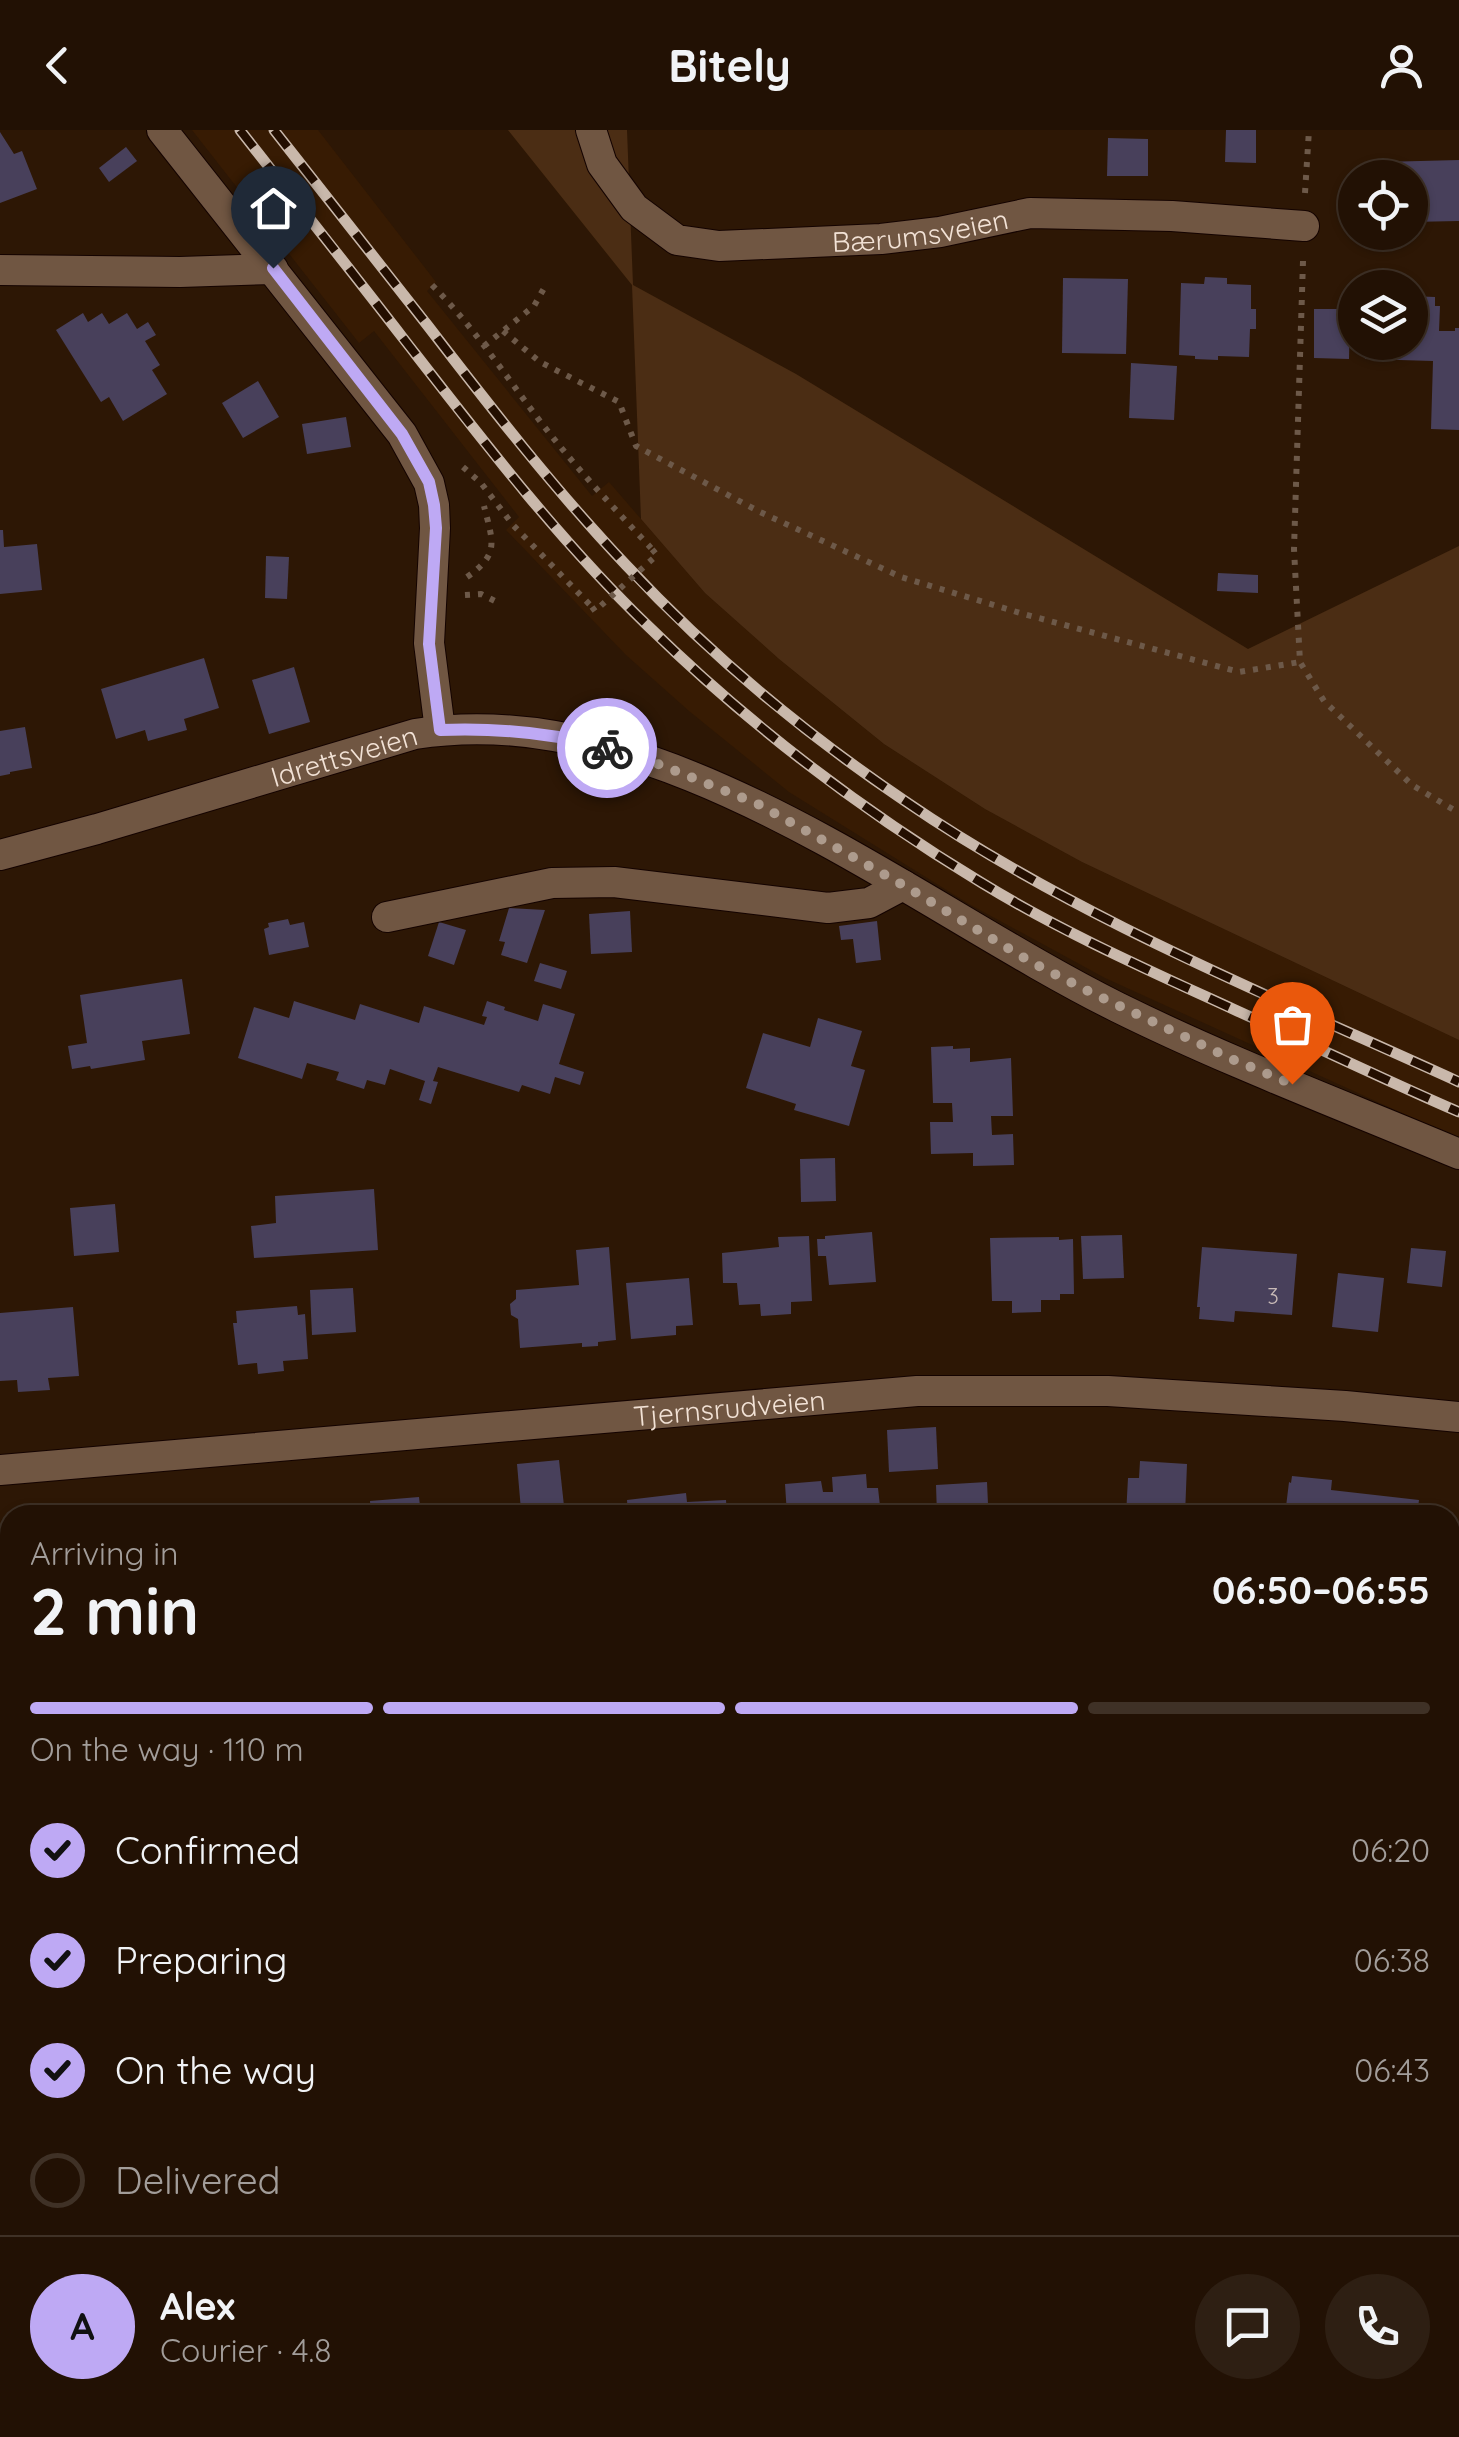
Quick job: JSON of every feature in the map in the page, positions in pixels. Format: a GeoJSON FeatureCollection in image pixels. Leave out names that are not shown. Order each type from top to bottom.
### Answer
{"type":"FeatureCollection","features":[{"type":"Feature","properties":{"kind":"street"},"geometry":{"type":"LineString","coordinates":[[162,130],[402,434],[429,482],[436,528],[429,644],[440,730]]}},
{"type":"Feature","properties":{"kind":"street","name":"Bærumsveien"},"geometry":{"type":"LineString","coordinates":[[590,130],[602,164],[634,208],[677,240],[719,246],[920,234],[1030,212],[1172,216],[1304,226]]}},
{"type":"Feature","properties":{"kind":"street"},"geometry":{"type":"LineString","coordinates":[[0,270],[180,272],[273,268]]}},
{"type":"Feature","properties":{"kind":"street","name":"Idrettsveien"},"geometry":{"type":"LineString","coordinates":[[0,855],[393,740],[440,730],[481,729],[558,736],[648,760],[758,804],[1031,962],[1119,1008],[1459,1154]]}},
{"type":"Feature","properties":{"kind":"street"},"geometry":{"type":"LineString","coordinates":[[387,917],[552,883],[614,882],[828,908],[869,903],[903,885]]}},
{"type":"Feature","properties":{"kind":"street","name":"Tjernsrudveien"},"geometry":{"type":"LineString","coordinates":[[0,1470],[917,1391],[1108,1391],[1459,1417]]}},
{"type":"Feature","properties":{"kind":"path"},"geometry":{"type":"LineString","coordinates":[[484,346],[534,306],[546,283]]}},
{"type":"Feature","properties":{"kind":"path"},"geometry":{"type":"LineString","coordinates":[[432,285],[452,304],[597,491],[657,554],[596,612],[481,484],[449,458]]}},
{"type":"Feature","properties":{"kind":"path"},"geometry":{"type":"LineString","coordinates":[[1302,307],[1294,549],[1300,662],[1324,702],[1412,785],[1459,813]]}},
{"type":"Feature","properties":{"kind":"path"},"geometry":{"type":"LineString","coordinates":[[503,330],[540,362],[619,402],[636,446],[760,512],[902,578],[1240,672],[1300,662]]}},
{"type":"Feature","properties":{"kind":"path"},"geometry":{"type":"LineString","coordinates":[[465,578],[485,564],[494,545],[484,506]]}},
{"type":"Feature","properties":{"kind":"shaded area"},"geometry":{"type":"Polygon","coordinates":[[[192,130],[318,130],[436,282],[427,291],[592,496],[609,482],[705,593],[779,659],[884,744],[985,809],[1082,862],[1459,1040],[1459,1139],[1105,978],[969,904],[789,792],[626,655],[506,530],[519,517],[374,331],[359,343],[192,130]]]}},
{"type":"Feature","properties":{"kind":"shaded area"},"geometry":{"type":"Polygon","coordinates":[[[508,130],[627,130],[633,285],[796,374],[1248,649],[1459,546],[1459,1040],[1082,862],[985,809],[884,744],[705,593],[641,519],[632,285],[508,130]]]}},
{"type":"Feature","properties":{"kind":"building"},"geometry":{"type":"Polygon","coordinates":[[[1226,130],[1256,130],[1256,163],[1225,162],[1226,130]]]}},
{"type":"Feature","properties":{"kind":"building"},"geometry":{"type":"Polygon","coordinates":[[[0,132],[14,154],[22,151],[37,189],[0,203],[0,132]]]}},
{"type":"Feature","properties":{"kind":"building"},"geometry":{"type":"Polygon","coordinates":[[[1108,138],[1148,139],[1148,176],[1107,176],[1108,138]]]}},
{"type":"Feature","properties":{"kind":"building"},"geometry":{"type":"Polygon","coordinates":[[[126,147],[137,161],[109,182],[99,168],[126,147]]]}},
{"type":"Feature","properties":{"kind":"building"},"geometry":{"type":"Polygon","coordinates":[[[1459,160],[1459,221],[1428,222],[1428,161],[1459,160]]]}},
{"type":"Feature","properties":{"kind":"building"},"geometry":{"type":"Polygon","coordinates":[[[1205,277],[1227,278],[1227,284],[1251,285],[1256,329],[1250,329],[1249,357],[1218,356],[1218,360],[1179,355],[1181,283],[1204,284],[1205,277]]]}},
{"type":"Feature","properties":{"kind":"building"},"geometry":{"type":"Polygon","coordinates":[[[1063,278],[1128,279],[1126,354],[1062,353],[1063,278]]]}},
{"type":"Feature","properties":{"kind":"building"},"geometry":{"type":"Polygon","coordinates":[[[1428,297],[1435,297],[1435,306],[1440,306],[1439,331],[1459,328],[1459,430],[1431,429],[1433,361],[1399,360],[1428,360],[1428,297]]]}},
{"type":"Feature","properties":{"kind":"building"},"geometry":{"type":"Polygon","coordinates":[[[1314,309],[1338,309],[1338,359],[1314,358],[1314,309]]]}},
{"type":"Feature","properties":{"kind":"building"},"geometry":{"type":"Polygon","coordinates":[[[83,313],[88,322],[102,313],[109,324],[127,313],[137,329],[148,322],[156,335],[145,341],[160,365],[152,370],[167,394],[123,421],[109,397],[101,402],[56,330],[83,313]]]}},
{"type":"Feature","properties":{"kind":"building"},"geometry":{"type":"Polygon","coordinates":[[[1131,363],[1177,366],[1174,420],[1129,418],[1131,363]]]}},
{"type":"Feature","properties":{"kind":"building"},"geometry":{"type":"Polygon","coordinates":[[[258,381],[279,417],[243,438],[222,403],[258,381]]]}},
{"type":"Feature","properties":{"kind":"building"},"geometry":{"type":"Polygon","coordinates":[[[346,417],[351,447],[307,454],[302,424],[346,417]]]}},
{"type":"Feature","properties":{"kind":"building"},"geometry":{"type":"Polygon","coordinates":[[[0,530],[4,547],[37,544],[42,590],[0,594],[0,530]]]}},
{"type":"Feature","properties":{"kind":"building"},"geometry":{"type":"Polygon","coordinates":[[[266,556],[289,557],[287,599],[265,598],[266,556]]]}},
{"type":"Feature","properties":{"kind":"building"},"geometry":{"type":"Polygon","coordinates":[[[1218,573],[1258,575],[1258,593],[1217,591],[1218,573]]]}},
{"type":"Feature","properties":{"kind":"building"},"geometry":{"type":"Polygon","coordinates":[[[204,658],[219,708],[184,719],[187,730],[148,741],[145,730],[116,739],[101,689],[204,658]]]}},
{"type":"Feature","properties":{"kind":"building"},"geometry":{"type":"Polygon","coordinates":[[[294,667],[310,722],[269,734],[252,680],[294,667]]]}},
{"type":"Feature","properties":{"kind":"building"},"geometry":{"type":"Polygon","coordinates":[[[25,727],[32,768],[0,776],[0,731],[25,727]]]}},
{"type":"Feature","properties":{"kind":"building"},"geometry":{"type":"Polygon","coordinates":[[[509,908],[545,910],[527,963],[501,955],[505,942],[499,941],[509,908]]]}},
{"type":"Feature","properties":{"kind":"building"},"geometry":{"type":"Polygon","coordinates":[[[630,911],[632,952],[591,954],[589,914],[630,911]]]}},
{"type":"Feature","properties":{"kind":"building"},"geometry":{"type":"Polygon","coordinates":[[[288,919],[290,925],[304,922],[309,947],[269,955],[264,929],[269,927],[268,923],[288,919]]]}},
{"type":"Feature","properties":{"kind":"building"},"geometry":{"type":"Polygon","coordinates":[[[877,921],[881,960],[856,963],[853,939],[841,940],[839,926],[877,921]]]}},
{"type":"Feature","properties":{"kind":"building"},"geometry":{"type":"Polygon","coordinates":[[[439,922],[466,930],[454,965],[428,956],[439,922]]]}},
{"type":"Feature","properties":{"kind":"building"},"geometry":{"type":"Polygon","coordinates":[[[540,963],[567,971],[561,989],[534,981],[540,963]]]}},
{"type":"Feature","properties":{"kind":"building"},"geometry":{"type":"Polygon","coordinates":[[[182,979],[190,1034],[142,1041],[145,1060],[72,1069],[68,1046],[87,1043],[80,995],[182,979]]]}},
{"type":"Feature","properties":{"kind":"building"},"geometry":{"type":"Polygon","coordinates":[[[294,1001],[355,1020],[360,1004],[419,1023],[424,1006],[484,1025],[487,1017],[482,1016],[487,1001],[538,1021],[543,1004],[575,1014],[559,1064],[584,1072],[580,1085],[555,1077],[550,1094],[522,1085],[519,1092],[438,1067],[431,1104],[419,1100],[425,1081],[390,1069],[385,1085],[367,1080],[364,1089],[336,1080],[339,1072],[307,1063],[302,1079],[238,1058],[254,1007],[289,1018],[294,1001]]]}},
{"type":"Feature","properties":{"kind":"building"},"geometry":{"type":"Polygon","coordinates":[[[818,1018],[862,1031],[851,1066],[865,1070],[849,1126],[794,1110],[796,1104],[746,1088],[763,1033],[810,1047],[818,1018]]]}},
{"type":"Feature","properties":{"kind":"building"},"geometry":{"type":"Polygon","coordinates":[[[931,1047],[970,1048],[970,1062],[1011,1058],[1013,1116],[991,1116],[992,1135],[1013,1134],[1014,1165],[973,1166],[973,1153],[931,1154],[930,1122],[953,1122],[952,1103],[933,1103],[931,1047]]]}},
{"type":"Feature","properties":{"kind":"building"},"geometry":{"type":"Polygon","coordinates":[[[835,1158],[836,1201],[801,1202],[800,1159],[835,1158]]]}},
{"type":"Feature","properties":{"kind":"building"},"geometry":{"type":"Polygon","coordinates":[[[374,1189],[378,1250],[254,1258],[251,1226],[276,1223],[275,1196],[374,1189]]]}},
{"type":"Feature","properties":{"kind":"building"},"geometry":{"type":"Polygon","coordinates":[[[115,1204],[119,1252],[74,1256],[70,1208],[115,1204]]]}},
{"type":"Feature","properties":{"kind":"building"},"geometry":{"type":"Polygon","coordinates":[[[872,1232],[876,1282],[829,1285],[826,1256],[818,1256],[817,1239],[872,1232]]]}},
{"type":"Feature","properties":{"kind":"building"},"geometry":{"type":"Polygon","coordinates":[[[1122,1235],[1124,1278],[1083,1279],[1081,1236],[1122,1235]]]}},
{"type":"Feature","properties":{"kind":"building"},"geometry":{"type":"Polygon","coordinates":[[[809,1236],[812,1301],[791,1302],[791,1314],[761,1316],[760,1304],[739,1305],[737,1283],[723,1283],[722,1253],[779,1247],[778,1237],[809,1236]]]}},
{"type":"Feature","properties":{"kind":"building"},"geometry":{"type":"Polygon","coordinates":[[[990,1238],[1073,1239],[1074,1294],[1060,1294],[1060,1300],[1041,1300],[1041,1312],[1012,1313],[1012,1301],[992,1301],[990,1238]]]}},
{"type":"Feature","properties":{"kind":"building"},"geometry":{"type":"Polygon","coordinates":[[[609,1247],[616,1340],[598,1342],[598,1346],[582,1347],[582,1343],[520,1348],[518,1319],[511,1315],[510,1304],[516,1299],[516,1290],[579,1285],[576,1250],[609,1247]]]}},
{"type":"Feature","properties":{"kind":"building"},"geometry":{"type":"Polygon","coordinates":[[[1202,1247],[1297,1254],[1292,1315],[1235,1311],[1234,1322],[1199,1319],[1202,1247]]]}},
{"type":"Feature","properties":{"kind":"building"},"geometry":{"type":"Polygon","coordinates":[[[1411,1248],[1446,1251],[1442,1287],[1407,1283],[1411,1248]]]}},
{"type":"Feature","properties":{"kind":"building"},"geometry":{"type":"Polygon","coordinates":[[[1338,1273],[1384,1278],[1378,1332],[1332,1327],[1338,1273]]]}},
{"type":"Feature","properties":{"kind":"building"},"geometry":{"type":"Polygon","coordinates":[[[689,1278],[693,1325],[676,1326],[676,1335],[631,1339],[626,1283],[689,1278]]]}},
{"type":"Feature","properties":{"kind":"building"},"geometry":{"type":"Polygon","coordinates":[[[353,1288],[356,1332],[312,1335],[310,1290],[353,1288]]]}},
{"type":"Feature","properties":{"kind":"building"},"geometry":{"type":"Polygon","coordinates":[[[297,1306],[298,1315],[305,1314],[308,1359],[283,1361],[284,1371],[258,1374],[257,1363],[238,1365],[233,1323],[237,1323],[236,1311],[297,1306]]]}},
{"type":"Feature","properties":{"kind":"building"},"geometry":{"type":"Polygon","coordinates":[[[73,1307],[79,1376],[48,1378],[50,1390],[18,1392],[17,1380],[0,1381],[0,1313],[73,1307]]]}},
{"type":"Feature","properties":{"kind":"building"},"geometry":{"type":"Polygon","coordinates":[[[936,1427],[938,1469],[889,1472],[887,1430],[936,1427]]]}},
{"type":"Feature","properties":{"kind":"building"},"geometry":{"type":"Polygon","coordinates":[[[559,1460],[564,1505],[521,1505],[517,1464],[559,1460]]]}},
{"type":"Feature","properties":{"kind":"building"},"geometry":{"type":"Polygon","coordinates":[[[1140,1461],[1187,1464],[1185,1505],[1127,1505],[1128,1478],[1139,1478],[1140,1461]]]}},
{"type":"Feature","properties":{"kind":"building"},"geometry":{"type":"Polygon","coordinates":[[[866,1474],[867,1488],[878,1488],[880,1505],[786,1505],[785,1484],[821,1481],[823,1492],[833,1492],[832,1477],[866,1474]]]}},
{"type":"Feature","properties":{"kind":"building"},"geometry":{"type":"Polygon","coordinates":[[[1292,1476],[1332,1480],[1331,1490],[1419,1500],[1418,1505],[1286,1505],[1292,1476]]]}},
{"type":"Feature","properties":{"kind":"building"},"geometry":{"type":"Polygon","coordinates":[[[987,1482],[988,1504],[999,1505],[937,1505],[936,1485],[987,1482]]]}},
{"type":"Feature","properties":{"kind":"building"},"geometry":{"type":"Polygon","coordinates":[[[686,1493],[687,1502],[726,1500],[726,1505],[627,1505],[627,1500],[686,1493]]]}},
{"type":"Feature","properties":{"kind":"building"},"geometry":{"type":"Polygon","coordinates":[[[419,1497],[420,1505],[370,1505],[370,1501],[419,1497]]]}},
{"type":"Feature","properties":{"kind":"railway"},"geometry":{"type":"LineString","coordinates":[[240,130],[551,522],[647,625],[765,731],[893,826],[1043,918],[1459,1112]]}},
{"type":"Feature","properties":{"kind":"railway"},"geometry":{"type":"LineString","coordinates":[[274,130],[574,508],[690,630],[794,720],[905,801],[1037,882],[1176,953],[1459,1082]]}},
{"type":"Feature","properties":{"kind":"way so far"},"geometry":{"type":"LineString","coordinates":[[607,748],[648,760],[758,804],[1031,962],[1119,1008],[1292,1084]]}},
{"type":"Feature","properties":{"kind":"route"},"geometry":{"type":"LineString","coordinates":[[273,268],[402,434],[429,482],[436,528],[429,644],[440,730],[518,731],[607,748]]}}]}
